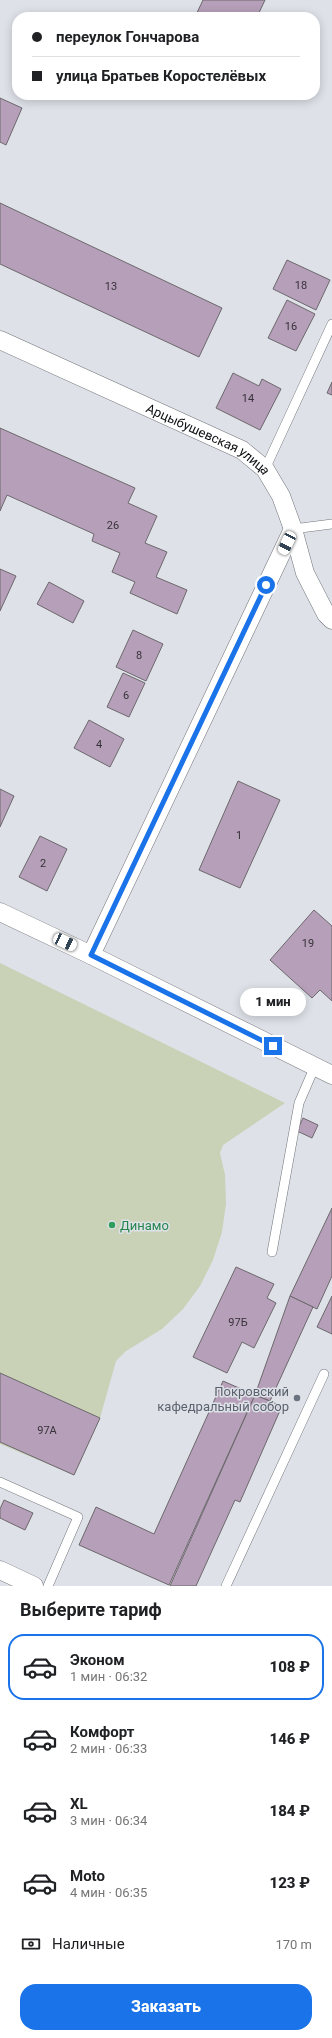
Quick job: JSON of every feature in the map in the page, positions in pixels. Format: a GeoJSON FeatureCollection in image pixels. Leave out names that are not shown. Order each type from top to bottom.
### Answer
{"type":"FeatureCollection","features":[{"type":"Feature","properties":{"kind":"street","name":"Арцыбушевская улица"},"geometry":{"type":"LineString","coordinates":[[0,340],[242,450],[266,470],[281,496],[293,529],[304,572],[326,614],[332,620]]}},
{"type":"Feature","properties":{"kind":"street"},"geometry":{"type":"LineString","coordinates":[[91,955],[293,529]]}},
{"type":"Feature","properties":{"kind":"street"},"geometry":{"type":"LineString","coordinates":[[0,912],[91,955],[332,1075]]}},
{"type":"Feature","properties":{"kind":"street"},"geometry":{"type":"LineString","coordinates":[[0,1570],[34,1586]]}},
{"type":"Feature","properties":{"kind":"lane"},"geometry":{"type":"LineString","coordinates":[[266,470],[332,324]]}},
{"type":"Feature","properties":{"kind":"lane"},"geometry":{"type":"LineString","coordinates":[[293,529],[332,524]]}},
{"type":"Feature","properties":{"kind":"lane"},"geometry":{"type":"LineString","coordinates":[[272,1252],[298,1104],[315,1066]]}},
{"type":"Feature","properties":{"kind":"lane"},"geometry":{"type":"LineString","coordinates":[[226,1586],[324,1374]]}},
{"type":"Feature","properties":{"kind":"lane"},"geometry":{"type":"LineString","coordinates":[[0,1482],[78,1518],[48,1586]]}},
{"type":"Feature","properties":{"kind":"green space","name":"Динамо"},"geometry":{"type":"Polygon","coordinates":[[[0,963],[285,1103],[223,1145],[220,1153],[225,1175],[226,1204],[222,1232],[213,1260],[200,1286],[183,1309],[162,1329],[126,1351],[116,1361],[100,1418],[74,1475],[0,1444],[0,963]]]}},
{"type":"Feature","properties":{"kind":"building"},"geometry":{"type":"Polygon","coordinates":[[[203,0],[265,0],[259,12],[197,12],[203,0]]]}},
{"type":"Feature","properties":{"kind":"building"},"geometry":{"type":"Polygon","coordinates":[[[0,98],[22,108],[6,145],[0,142],[0,98]]]}},
{"type":"Feature","properties":{"kind":"building"},"geometry":{"type":"Polygon","coordinates":[[[0,203],[222,308],[199,357],[0,264],[0,203]]]}},
{"type":"Feature","properties":{"kind":"building"},"geometry":{"type":"Polygon","coordinates":[[[287,260],[330,280],[316,310],[273,289],[287,260]]]}},
{"type":"Feature","properties":{"kind":"building"},"geometry":{"type":"Polygon","coordinates":[[[287,300],[315,314],[296,351],[268,338],[287,300]]]}},
{"type":"Feature","properties":{"kind":"building"},"geometry":{"type":"Polygon","coordinates":[[[233,373],[259,386],[262,379],[281,389],[260,430],[216,408],[233,373]]]}},
{"type":"Feature","properties":{"kind":"building"},"geometry":{"type":"Polygon","coordinates":[[[332,382],[332,395],[327,393],[332,382]]]}},
{"type":"Feature","properties":{"kind":"building"},"geometry":{"type":"Polygon","coordinates":[[[0,428],[135,488],[128,503],[157,516],[145,543],[167,552],[156,577],[187,590],[177,614],[130,593],[135,582],[112,572],[120,553],[92,541],[94,534],[7,495],[0,511],[0,428]]]}},
{"type":"Feature","properties":{"kind":"building"},"geometry":{"type":"Polygon","coordinates":[[[0,569],[16,576],[0,611],[0,569]]]}},
{"type":"Feature","properties":{"kind":"building"},"geometry":{"type":"Polygon","coordinates":[[[49,582],[84,601],[73,623],[37,604],[49,582]]]}},
{"type":"Feature","properties":{"kind":"building"},"geometry":{"type":"Polygon","coordinates":[[[133,630],[163,644],[146,681],[116,667],[133,630]]]}},
{"type":"Feature","properties":{"kind":"building"},"geometry":{"type":"Polygon","coordinates":[[[123,673],[145,683],[129,717],[107,707],[123,673]]]}},
{"type":"Feature","properties":{"kind":"building"},"geometry":{"type":"Polygon","coordinates":[[[89,720],[124,739],[110,767],[74,748],[89,720]]]}},
{"type":"Feature","properties":{"kind":"building"},"geometry":{"type":"Polygon","coordinates":[[[238,781],[280,800],[240,888],[199,870],[238,781]]]}},
{"type":"Feature","properties":{"kind":"building"},"geometry":{"type":"Polygon","coordinates":[[[0,789],[14,796],[0,827],[0,789]]]}},
{"type":"Feature","properties":{"kind":"building"},"geometry":{"type":"Polygon","coordinates":[[[40,836],[67,849],[47,891],[19,877],[40,836]]]}},
{"type":"Feature","properties":{"kind":"building"},"geometry":{"type":"Polygon","coordinates":[[[314,910],[332,926],[332,1001],[320,990],[312,998],[270,960],[314,910]]]}},
{"type":"Feature","properties":{"kind":"building"},"geometry":{"type":"Polygon","coordinates":[[[303,1118],[318,1125],[312,1138],[297,1131],[303,1118]]]}},
{"type":"Feature","properties":{"kind":"building"},"geometry":{"type":"Polygon","coordinates":[[[332,1208],[332,1276],[317,1309],[290,1296],[332,1208]]]}},
{"type":"Feature","properties":{"kind":"building"},"geometry":{"type":"Polygon","coordinates":[[[236,1267],[274,1284],[267,1298],[276,1303],[254,1348],[242,1342],[227,1373],[193,1357],[236,1267]]]}},
{"type":"Feature","properties":{"kind":"building"},"geometry":{"type":"Polygon","coordinates":[[[290,1296],[313,1307],[270,1401],[255,1395],[290,1296]]]}},
{"type":"Feature","properties":{"kind":"building"},"geometry":{"type":"Polygon","coordinates":[[[332,1296],[332,1334],[317,1327],[332,1296]]]}},
{"type":"Feature","properties":{"kind":"building"},"geometry":{"type":"Polygon","coordinates":[[[0,1373],[100,1418],[74,1475],[0,1442],[0,1373]]]}},
{"type":"Feature","properties":{"kind":"building"},"geometry":{"type":"Polygon","coordinates":[[[223,1381],[255,1395],[169,1585],[79,1545],[96,1507],[154,1534],[223,1381]]]}},
{"type":"Feature","properties":{"kind":"building"},"geometry":{"type":"Polygon","coordinates":[[[255,1395],[282,1406],[240,1502],[235,1500],[196,1586],[170,1586],[255,1395]]]}},
{"type":"Feature","properties":{"kind":"building"},"geometry":{"type":"Polygon","coordinates":[[[4,1500],[33,1513],[25,1530],[0,1518],[0,1509],[4,1500]]]}},
{"type":"Feature","properties":{"kind":"place","name":"Динамо"},"geometry":{"type":"Point","coordinates":[112,1225]}},
{"type":"Feature","properties":{"kind":"place","name":"Покровский кафедральный собор"},"geometry":{"type":"Point","coordinates":[297,1398]}},
{"type":"Feature","properties":{"kind":"route"},"geometry":{"type":"LineString","coordinates":[[266,585],[91,955],[273,1046]]}}]}
